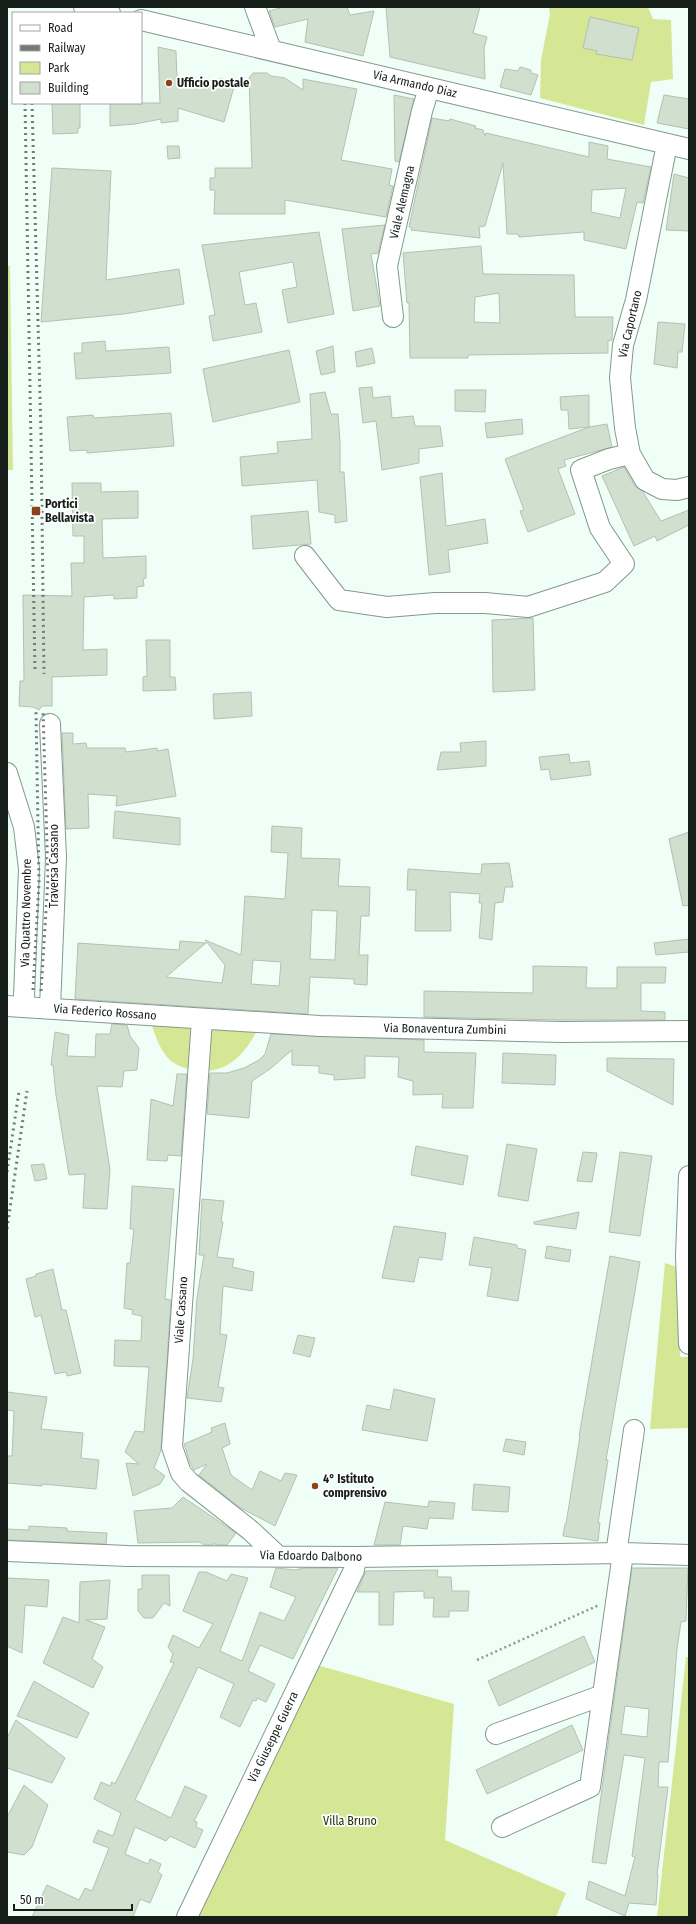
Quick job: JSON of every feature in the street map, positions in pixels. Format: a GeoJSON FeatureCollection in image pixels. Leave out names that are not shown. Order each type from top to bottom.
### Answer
{"type":"FeatureCollection","features":[{"type":"Feature","properties":{"kind":"street"},"geometry":{"type":"LineString","coordinates":[[84,7],[106,12]]}},
{"type":"Feature","properties":{"kind":"street"},"geometry":{"type":"LineString","coordinates":[[256,7],[271,50]]}},
{"type":"Feature","properties":{"kind":"street","name":"Via Armando Diaz"},"geometry":{"type":"LineString","coordinates":[[142,20],[689,149]]}},
{"type":"Feature","properties":{"kind":"street","name":"Viale Alemagna"},"geometry":{"type":"LineString","coordinates":[[393,317],[387,266],[422,111],[430,88]]}},
{"type":"Feature","properties":{"kind":"street","name":"Via Caportano"},"geometry":{"type":"LineString","coordinates":[[667,144],[636,300],[623,345],[620,378],[625,428],[630,454],[645,480],[662,489],[677,490],[689,487]]}},
{"type":"Feature","properties":{"kind":"street"},"geometry":{"type":"LineString","coordinates":[[305,556],[339,600],[387,607],[435,603],[528,606],[569,594],[605,582],[624,564],[600,528],[581,470],[609,459],[630,454]]}},
{"type":"Feature","properties":{"kind":"street","name":"Traversa Cassano"},"geometry":{"type":"LineString","coordinates":[[50,724],[56,857],[50,1008]]}},
{"type":"Feature","properties":{"kind":"street","name":"Via Quattro Novembre"},"geometry":{"type":"LineString","coordinates":[[7,773],[24,827],[29,869],[24,996],[17,1006]]}},
{"type":"Feature","properties":{"kind":"street","name":"Via Federico Rossano"},"geometry":{"type":"LineString","coordinates":[[17,1006],[202,1019]]}},
{"type":"Feature","properties":{"kind":"street","name":"Via Bonaventura Zumbini"},"geometry":{"type":"LineString","coordinates":[[202,1019],[351,1027],[562,1032],[689,1031]]}},
{"type":"Feature","properties":{"kind":"street","name":"Viale Cassano"},"geometry":{"type":"LineString","coordinates":[[202,1019],[172,1447],[181,1473],[189,1482],[250,1530],[278,1556]]}},
{"type":"Feature","properties":{"kind":"street"},"geometry":{"type":"LineString","coordinates":[[689,1176],[687,1256],[689,1344]]}},
{"type":"Feature","properties":{"kind":"street"},"geometry":{"type":"LineString","coordinates":[[502,1827],[590,1787],[617,1596],[620,1554],[634,1430]]}},
{"type":"Feature","properties":{"kind":"street","name":"Via Edoardo Dalbono"},"geometry":{"type":"LineString","coordinates":[[7,1551],[128,1556],[356,1557],[620,1554],[689,1555]]}},
{"type":"Feature","properties":{"kind":"street","name":"Via Giuseppe Guerra"},"geometry":{"type":"LineString","coordinates":[[187,1917],[354,1570],[356,1557]]}},
{"type":"Feature","properties":{"kind":"street"},"geometry":{"type":"LineString","coordinates":[[496,1734],[603,1695]]}},
{"type":"Feature","properties":{"kind":"path"},"geometry":{"type":"LineString","coordinates":[[477,1660],[617,1596]]}},
{"type":"Feature","properties":{"kind":"green space"},"geometry":{"type":"Polygon","coordinates":[[[549,7],[648,7],[653,19],[671,20],[673,79],[651,82],[644,125],[540,98],[541,60],[550,14],[549,7]]]}},
{"type":"Feature","properties":{"kind":"green space"},"geometry":{"type":"Polygon","coordinates":[[[7,266],[10,266],[13,470],[7,470],[7,266]]]}},
{"type":"Feature","properties":{"kind":"green space"},"geometry":{"type":"Polygon","coordinates":[[[150,1020],[258,1028],[253,1038],[241,1054],[233,1061],[215,1070],[205,1071],[185,1068],[171,1061],[160,1047],[150,1020]]]}},
{"type":"Feature","properties":{"kind":"green space"},"geometry":{"type":"Polygon","coordinates":[[[665,1263],[680,1268],[680,1357],[689,1357],[689,1428],[650,1429],[665,1263]]]}},
{"type":"Feature","properties":{"kind":"green space"},"geometry":{"type":"Polygon","coordinates":[[[686,1657],[689,1657],[689,1917],[657,1917],[686,1657]]]}},
{"type":"Feature","properties":{"kind":"green space","name":"Villa Bruno"},"geometry":{"type":"Polygon","coordinates":[[[317,1665],[454,1704],[445,1840],[566,1893],[556,1917],[198,1917],[317,1665]]]}},
{"type":"Feature","properties":{"kind":"building"},"geometry":{"type":"Polygon","coordinates":[[[284,7],[347,7],[350,15],[374,11],[363,56],[305,42],[308,19],[275,27],[269,11],[284,7]]]}},
{"type":"Feature","properties":{"kind":"building"},"geometry":{"type":"Polygon","coordinates":[[[386,7],[480,7],[473,33],[487,37],[484,48],[485,79],[390,57],[386,7]]]}},
{"type":"Feature","properties":{"kind":"building"},"geometry":{"type":"Polygon","coordinates":[[[590,17],[639,28],[632,60],[596,54],[597,51],[583,48],[590,17]]]}},
{"type":"Feature","properties":{"kind":"building"},"geometry":{"type":"Polygon","coordinates":[[[158,47],[176,51],[177,81],[206,88],[208,80],[219,82],[220,78],[235,83],[224,122],[178,108],[178,121],[161,123],[161,119],[135,124],[110,126],[110,104],[160,103],[158,47]]]}},
{"type":"Feature","properties":{"kind":"building"},"geometry":{"type":"Polygon","coordinates":[[[520,67],[531,70],[531,73],[538,75],[531,95],[500,87],[505,69],[518,71],[520,67]]]}},
{"type":"Feature","properties":{"kind":"building"},"geometry":{"type":"Polygon","coordinates":[[[253,73],[267,73],[271,76],[285,78],[303,90],[303,79],[357,89],[341,160],[392,169],[389,185],[393,186],[386,217],[285,200],[285,214],[214,214],[215,190],[210,190],[210,178],[215,178],[215,168],[252,168],[249,78],[253,73]]]}},
{"type":"Feature","properties":{"kind":"building"},"geometry":{"type":"Polygon","coordinates":[[[394,95],[414,99],[399,162],[395,161],[394,95]]]}},
{"type":"Feature","properties":{"kind":"building"},"geometry":{"type":"Polygon","coordinates":[[[664,95],[689,99],[689,129],[657,123],[664,95]]]}},
{"type":"Feature","properties":{"kind":"building"},"geometry":{"type":"Polygon","coordinates":[[[52,104],[80,104],[80,128],[78,128],[78,133],[53,134],[52,104]]]}},
{"type":"Feature","properties":{"kind":"building"},"geometry":{"type":"Polygon","coordinates":[[[432,118],[449,121],[450,119],[476,126],[475,128],[483,130],[485,136],[486,133],[589,157],[589,142],[608,146],[607,159],[651,167],[643,203],[637,202],[626,249],[584,240],[584,232],[519,237],[518,234],[507,234],[503,163],[485,226],[479,227],[480,238],[411,230],[412,228],[409,227],[432,118]],[[626,188],[592,190],[591,212],[620,218],[626,188]]]}},
{"type":"Feature","properties":{"kind":"building"},"geometry":{"type":"Polygon","coordinates":[[[167,146],[179,146],[180,158],[168,159],[167,146]]]}},
{"type":"Feature","properties":{"kind":"building"},"geometry":{"type":"Polygon","coordinates":[[[52,168],[111,171],[106,280],[179,269],[184,304],[124,314],[41,322],[52,168]]]}},
{"type":"Feature","properties":{"kind":"building"},"geometry":{"type":"Polygon","coordinates":[[[674,174],[689,178],[689,231],[666,230],[674,174]]]}},
{"type":"Feature","properties":{"kind":"building"},"geometry":{"type":"Polygon","coordinates":[[[385,225],[378,253],[371,254],[380,306],[353,311],[342,229],[385,225]]]}},
{"type":"Feature","properties":{"kind":"building"},"geometry":{"type":"Polygon","coordinates":[[[319,232],[334,314],[288,323],[282,290],[297,287],[293,262],[239,272],[245,305],[256,303],[262,332],[213,341],[209,316],[215,315],[202,245],[319,232]]]}},
{"type":"Feature","properties":{"kind":"building"},"geometry":{"type":"Polygon","coordinates":[[[481,246],[483,274],[574,275],[575,317],[613,317],[612,340],[608,341],[608,353],[468,355],[468,358],[410,358],[409,303],[407,303],[403,253],[481,246]],[[499,293],[475,297],[474,322],[500,323],[499,293]]]}},
{"type":"Feature","properties":{"kind":"building"},"geometry":{"type":"Polygon","coordinates":[[[658,322],[685,324],[682,352],[678,352],[677,368],[654,364],[658,322]]]}},
{"type":"Feature","properties":{"kind":"building"},"geometry":{"type":"Polygon","coordinates":[[[105,341],[106,351],[169,347],[171,373],[76,379],[74,353],[82,353],[82,343],[105,341]]]}},
{"type":"Feature","properties":{"kind":"building"},"geometry":{"type":"Polygon","coordinates":[[[333,346],[335,372],[321,375],[316,351],[333,346]]]}},
{"type":"Feature","properties":{"kind":"building"},"geometry":{"type":"Polygon","coordinates":[[[372,348],[375,363],[357,367],[355,352],[372,348]]]}},
{"type":"Feature","properties":{"kind":"building"},"geometry":{"type":"Polygon","coordinates":[[[289,350],[300,402],[213,422],[203,369],[289,350]]]}},
{"type":"Feature","properties":{"kind":"building"},"geometry":{"type":"Polygon","coordinates":[[[372,387],[373,398],[390,396],[392,418],[413,416],[415,426],[440,426],[443,446],[419,449],[419,463],[382,470],[376,421],[363,423],[359,388],[372,387]]]}},
{"type":"Feature","properties":{"kind":"building"},"geometry":{"type":"Polygon","coordinates":[[[455,390],[486,390],[485,412],[455,411],[455,390]]]}},
{"type":"Feature","properties":{"kind":"building"},"geometry":{"type":"Polygon","coordinates":[[[325,392],[331,414],[338,414],[340,472],[344,472],[347,521],[335,523],[335,515],[319,512],[317,480],[242,486],[240,457],[278,453],[277,442],[312,439],[310,394],[325,392]]]}},
{"type":"Feature","properties":{"kind":"building"},"geometry":{"type":"Polygon","coordinates":[[[589,395],[589,427],[569,429],[568,410],[561,410],[560,397],[589,395]]]}},
{"type":"Feature","properties":{"kind":"building"},"geometry":{"type":"Polygon","coordinates":[[[171,413],[174,446],[87,453],[87,450],[70,451],[67,417],[93,415],[94,418],[171,413]]]}},
{"type":"Feature","properties":{"kind":"building"},"geometry":{"type":"Polygon","coordinates":[[[522,419],[523,434],[487,438],[485,423],[522,419]]]}},
{"type":"Feature","properties":{"kind":"building"},"geometry":{"type":"Polygon","coordinates":[[[607,424],[612,447],[564,460],[566,466],[558,469],[575,514],[528,532],[520,511],[524,510],[505,459],[589,427],[607,424]]]}},
{"type":"Feature","properties":{"kind":"building"},"geometry":{"type":"Polygon","coordinates":[[[624,467],[635,486],[643,492],[661,521],[689,510],[689,525],[657,541],[655,536],[634,546],[602,476],[624,467]]]}},
{"type":"Feature","properties":{"kind":"building"},"geometry":{"type":"Polygon","coordinates":[[[442,473],[446,526],[485,519],[488,543],[448,550],[450,572],[429,575],[420,477],[442,473]]]}},
{"type":"Feature","properties":{"kind":"building"},"geometry":{"type":"Polygon","coordinates":[[[72,483],[101,483],[101,492],[138,491],[138,518],[102,519],[103,558],[146,556],[146,578],[143,579],[144,586],[137,587],[137,598],[114,599],[114,595],[84,597],[83,650],[107,649],[107,675],[52,677],[52,706],[42,706],[39,710],[33,707],[19,706],[20,681],[24,681],[23,595],[72,596],[71,563],[84,563],[84,536],[73,536],[72,483]]]}},
{"type":"Feature","properties":{"kind":"building"},"geometry":{"type":"Polygon","coordinates":[[[308,511],[311,544],[253,549],[251,516],[308,511]]]}},
{"type":"Feature","properties":{"kind":"building"},"geometry":{"type":"Polygon","coordinates":[[[533,618],[535,690],[493,692],[492,620],[533,618]]]}},
{"type":"Feature","properties":{"kind":"building"},"geometry":{"type":"Polygon","coordinates":[[[146,640],[170,640],[170,677],[175,677],[176,690],[143,691],[143,677],[147,676],[146,640]]]}},
{"type":"Feature","properties":{"kind":"building"},"geometry":{"type":"Polygon","coordinates":[[[251,692],[252,716],[214,719],[213,694],[251,692]]]}},
{"type":"Feature","properties":{"kind":"building"},"geometry":{"type":"Polygon","coordinates":[[[62,733],[73,733],[73,744],[86,743],[87,748],[125,748],[126,752],[157,748],[157,751],[168,749],[176,796],[116,806],[117,796],[88,794],[89,828],[66,829],[62,733]]]}},
{"type":"Feature","properties":{"kind":"building"},"geometry":{"type":"Polygon","coordinates":[[[486,741],[486,766],[437,770],[441,752],[461,752],[460,743],[486,741]]]}},
{"type":"Feature","properties":{"kind":"building"},"geometry":{"type":"Polygon","coordinates":[[[569,754],[570,763],[589,761],[591,775],[551,780],[549,769],[541,770],[539,757],[569,754]]]}},
{"type":"Feature","properties":{"kind":"building"},"geometry":{"type":"Polygon","coordinates":[[[115,811],[180,818],[180,845],[113,838],[115,811]]]}},
{"type":"Feature","properties":{"kind":"building"},"geometry":{"type":"Polygon","coordinates":[[[272,826],[302,828],[301,858],[340,859],[338,886],[370,887],[369,916],[361,916],[359,955],[368,955],[367,985],[354,984],[354,979],[310,977],[308,1014],[75,999],[78,943],[179,950],[180,941],[206,943],[166,977],[222,983],[225,965],[205,940],[241,955],[245,896],[285,899],[288,853],[271,852],[272,826]],[[312,910],[310,959],[335,960],[337,911],[312,910]],[[253,960],[251,984],[279,986],[281,962],[253,960]]]}},
{"type":"Feature","properties":{"kind":"building"},"geometry":{"type":"Polygon","coordinates":[[[689,832],[689,905],[683,906],[669,839],[689,832]]]}},
{"type":"Feature","properties":{"kind":"building"},"geometry":{"type":"Polygon","coordinates":[[[509,863],[513,887],[505,887],[503,902],[495,903],[492,940],[479,938],[482,903],[479,903],[480,894],[450,892],[451,931],[415,931],[416,890],[407,890],[408,869],[481,874],[482,864],[509,863]]]}},
{"type":"Feature","properties":{"kind":"building"},"geometry":{"type":"Polygon","coordinates":[[[689,939],[689,952],[656,955],[654,943],[689,939]]]}},
{"type":"Feature","properties":{"kind":"building"},"geometry":{"type":"Polygon","coordinates":[[[533,966],[587,967],[586,988],[617,988],[617,967],[666,967],[665,983],[641,983],[641,1011],[665,1012],[665,1020],[562,1020],[424,1017],[424,991],[533,993],[533,966]]]}},
{"type":"Feature","properties":{"kind":"building"},"geometry":{"type":"Polygon","coordinates":[[[112,1024],[127,1025],[130,1036],[139,1048],[137,1070],[124,1071],[122,1087],[97,1086],[110,1170],[107,1209],[83,1208],[85,1174],[69,1175],[56,1095],[53,1065],[51,1065],[55,1032],[69,1035],[67,1056],[95,1057],[96,1034],[110,1034],[112,1024]]]}},
{"type":"Feature","properties":{"kind":"building"},"geometry":{"type":"Polygon","coordinates":[[[271,1034],[424,1040],[424,1052],[476,1053],[473,1108],[442,1108],[443,1094],[413,1095],[413,1081],[398,1077],[399,1057],[365,1056],[365,1078],[334,1080],[334,1075],[319,1073],[319,1066],[292,1065],[292,1050],[270,1069],[252,1081],[249,1118],[207,1114],[210,1073],[227,1073],[244,1068],[259,1060],[265,1054],[271,1034]]]}},
{"type":"Feature","properties":{"kind":"building"},"geometry":{"type":"Polygon","coordinates":[[[503,1053],[556,1055],[555,1085],[502,1083],[503,1053]]]}},
{"type":"Feature","properties":{"kind":"building"},"geometry":{"type":"Polygon","coordinates":[[[607,1058],[674,1059],[673,1105],[607,1071],[607,1058]]]}},
{"type":"Feature","properties":{"kind":"building"},"geometry":{"type":"Polygon","coordinates":[[[177,1074],[187,1074],[181,1156],[168,1155],[167,1161],[147,1160],[151,1099],[173,1106],[177,1074]]]}},
{"type":"Feature","properties":{"kind":"building"},"geometry":{"type":"Polygon","coordinates":[[[507,1144],[537,1149],[528,1201],[498,1196],[507,1144]]]}},
{"type":"Feature","properties":{"kind":"building"},"geometry":{"type":"Polygon","coordinates":[[[416,1146],[468,1156],[463,1185],[411,1175],[416,1146]]]}},
{"type":"Feature","properties":{"kind":"building"},"geometry":{"type":"Polygon","coordinates":[[[583,1152],[597,1153],[592,1182],[577,1181],[583,1152]]]}},
{"type":"Feature","properties":{"kind":"building"},"geometry":{"type":"Polygon","coordinates":[[[620,1152],[652,1156],[640,1236],[609,1232],[620,1152]]]}},
{"type":"Feature","properties":{"kind":"building"},"geometry":{"type":"Polygon","coordinates":[[[44,1164],[47,1179],[35,1181],[31,1165],[44,1164]]]}},
{"type":"Feature","properties":{"kind":"building"},"geometry":{"type":"Polygon","coordinates":[[[132,1186],[174,1189],[165,1299],[171,1300],[161,1450],[154,1468],[165,1476],[160,1484],[133,1496],[126,1463],[139,1464],[125,1452],[135,1431],[144,1432],[149,1367],[114,1366],[115,1340],[141,1341],[142,1316],[132,1314],[133,1310],[124,1308],[127,1263],[130,1263],[134,1229],[130,1229],[132,1186]]]}},
{"type":"Feature","properties":{"kind":"building"},"geometry":{"type":"Polygon","coordinates":[[[202,1199],[224,1201],[221,1222],[223,1222],[217,1257],[234,1259],[232,1267],[254,1272],[252,1291],[223,1286],[220,1334],[227,1335],[218,1387],[224,1388],[221,1402],[187,1398],[193,1359],[197,1298],[204,1255],[199,1255],[202,1199]]]}},
{"type":"Feature","properties":{"kind":"building"},"geometry":{"type":"Polygon","coordinates":[[[579,1212],[576,1229],[534,1224],[534,1222],[579,1212]]]}},
{"type":"Feature","properties":{"kind":"building"},"geometry":{"type":"Polygon","coordinates":[[[394,1226],[446,1233],[442,1260],[419,1257],[414,1282],[382,1278],[394,1226]]]}},
{"type":"Feature","properties":{"kind":"building"},"geometry":{"type":"Polygon","coordinates":[[[474,1237],[517,1245],[517,1248],[526,1250],[518,1301],[487,1296],[492,1268],[469,1265],[474,1237]]]}},
{"type":"Feature","properties":{"kind":"building"},"geometry":{"type":"Polygon","coordinates":[[[547,1246],[571,1250],[569,1262],[545,1258],[547,1246]]]}},
{"type":"Feature","properties":{"kind":"building"},"geometry":{"type":"Polygon","coordinates":[[[610,1256],[640,1262],[606,1460],[608,1460],[598,1523],[600,1523],[598,1541],[563,1536],[610,1256]]]}},
{"type":"Feature","properties":{"kind":"building"},"geometry":{"type":"Polygon","coordinates":[[[53,1269],[62,1310],[66,1310],[81,1373],[67,1376],[66,1372],[55,1374],[41,1315],[35,1317],[26,1279],[36,1276],[36,1274],[53,1269]]]}},
{"type":"Feature","properties":{"kind":"building"},"geometry":{"type":"Polygon","coordinates":[[[298,1335],[315,1338],[310,1357],[293,1353],[298,1335]]]}},
{"type":"Feature","properties":{"kind":"building"},"geometry":{"type":"Polygon","coordinates":[[[394,1389],[435,1399],[427,1441],[362,1430],[367,1405],[390,1410],[394,1389]]]}},
{"type":"Feature","properties":{"kind":"building"},"geometry":{"type":"Polygon","coordinates":[[[7,1392],[47,1397],[41,1429],[83,1433],[81,1458],[99,1460],[96,1489],[42,1484],[42,1486],[7,1483],[7,1456],[12,1456],[14,1411],[7,1410],[7,1392]]]}},
{"type":"Feature","properties":{"kind":"building"},"geometry":{"type":"Polygon","coordinates":[[[225,1423],[230,1444],[222,1448],[231,1475],[252,1490],[260,1471],[281,1481],[285,1473],[297,1475],[275,1526],[239,1507],[199,1475],[207,1464],[194,1470],[190,1463],[184,1444],[212,1432],[211,1428],[225,1423]]]}},
{"type":"Feature","properties":{"kind":"building"},"geometry":{"type":"Polygon","coordinates":[[[506,1439],[526,1442],[524,1455],[503,1451],[506,1439]]]}},
{"type":"Feature","properties":{"kind":"building"},"geometry":{"type":"Polygon","coordinates":[[[474,1484],[510,1487],[508,1512],[472,1510],[474,1484]]]}},
{"type":"Feature","properties":{"kind":"building"},"geometry":{"type":"Polygon","coordinates":[[[183,1497],[236,1533],[227,1545],[216,1545],[214,1543],[213,1545],[204,1545],[200,1542],[138,1543],[134,1511],[172,1508],[183,1497]]]}},
{"type":"Feature","properties":{"kind":"building"},"geometry":{"type":"Polygon","coordinates":[[[429,1501],[455,1503],[453,1519],[429,1518],[427,1529],[403,1526],[400,1545],[374,1545],[385,1502],[428,1507],[429,1501]]]}},
{"type":"Feature","properties":{"kind":"building"},"geometry":{"type":"Polygon","coordinates":[[[29,1526],[67,1528],[67,1531],[107,1533],[106,1544],[7,1540],[7,1529],[29,1530],[29,1526]]]}},
{"type":"Feature","properties":{"kind":"building"},"geometry":{"type":"Polygon","coordinates":[[[276,1568],[295,1570],[304,1568],[338,1568],[293,1659],[260,1645],[248,1671],[275,1684],[266,1702],[257,1698],[256,1701],[253,1700],[240,1727],[220,1717],[234,1684],[198,1667],[135,1800],[171,1818],[185,1786],[207,1796],[194,1821],[197,1822],[196,1827],[203,1830],[195,1848],[170,1836],[166,1841],[135,1827],[125,1854],[148,1864],[150,1859],[161,1864],[158,1872],[162,1875],[150,1903],[140,1899],[133,1917],[32,1917],[47,1885],[79,1900],[85,1888],[92,1891],[109,1848],[93,1842],[98,1830],[113,1836],[121,1813],[94,1799],[101,1782],[110,1786],[112,1782],[115,1784],[174,1663],[170,1662],[173,1654],[168,1647],[173,1635],[199,1648],[213,1624],[183,1611],[199,1572],[206,1572],[227,1581],[231,1574],[248,1578],[220,1651],[242,1661],[260,1612],[284,1621],[296,1597],[270,1587],[276,1568]]]}},
{"type":"Feature","properties":{"kind":"building"},"geometry":{"type":"Polygon","coordinates":[[[632,1568],[688,1568],[686,1621],[681,1622],[677,1649],[668,1762],[659,1762],[658,1787],[668,1787],[657,1875],[656,1905],[629,1903],[625,1916],[586,1899],[589,1881],[625,1896],[635,1857],[632,1856],[645,1758],[624,1755],[606,1864],[592,1862],[632,1568]],[[625,1706],[621,1734],[647,1737],[649,1709],[625,1706]]]}},
{"type":"Feature","properties":{"kind":"building"},"geometry":{"type":"Polygon","coordinates":[[[438,1570],[437,1577],[451,1577],[452,1591],[469,1591],[468,1611],[449,1611],[449,1617],[433,1617],[434,1598],[424,1598],[424,1591],[394,1592],[393,1625],[379,1625],[379,1592],[357,1592],[366,1571],[438,1570]]]}},
{"type":"Feature","properties":{"kind":"building"},"geometry":{"type":"Polygon","coordinates":[[[142,1575],[169,1575],[170,1606],[164,1603],[153,1618],[144,1618],[138,1611],[138,1589],[142,1589],[142,1575]]]}},
{"type":"Feature","properties":{"kind":"building"},"geometry":{"type":"Polygon","coordinates":[[[7,1578],[49,1580],[47,1607],[25,1605],[22,1653],[7,1646],[7,1578]]]}},
{"type":"Feature","properties":{"kind":"building"},"geometry":{"type":"Polygon","coordinates":[[[110,1580],[107,1619],[86,1620],[105,1627],[92,1659],[103,1667],[93,1688],[43,1663],[63,1617],[79,1623],[80,1582],[110,1580]]]}},
{"type":"Feature","properties":{"kind":"building"},"geometry":{"type":"Polygon","coordinates":[[[584,1636],[595,1662],[499,1706],[488,1681],[584,1636]]]}},
{"type":"Feature","properties":{"kind":"building"},"geometry":{"type":"Polygon","coordinates":[[[34,1681],[89,1713],[77,1738],[17,1716],[34,1681]]]}},
{"type":"Feature","properties":{"kind":"building"},"geometry":{"type":"Polygon","coordinates":[[[16,1720],[65,1758],[52,1783],[7,1768],[7,1738],[16,1720]]]}},
{"type":"Feature","properties":{"kind":"building"},"geometry":{"type":"Polygon","coordinates":[[[572,1725],[583,1750],[487,1794],[476,1770],[572,1725]]]}},
{"type":"Feature","properties":{"kind":"building"},"geometry":{"type":"Polygon","coordinates":[[[24,1785],[48,1805],[32,1847],[24,1855],[7,1852],[7,1817],[24,1785]]]}},
{"type":"Feature","properties":{"kind":"railway"},"geometry":{"type":"LineString","coordinates":[[25,104],[35,672]]}},
{"type":"Feature","properties":{"kind":"railway"},"geometry":{"type":"LineString","coordinates":[[32,104],[41,433],[44,674]]}},
{"type":"Feature","properties":{"kind":"railway"},"geometry":{"type":"LineString","coordinates":[[33,990],[39,883],[36,711]]}},
{"type":"Feature","properties":{"kind":"railway"},"geometry":{"type":"LineString","coordinates":[[41,991],[48,879],[43,711]]}},
{"type":"Feature","properties":{"kind":"railway"},"geometry":{"type":"LineString","coordinates":[[7,1172],[19,1091]]}},
{"type":"Feature","properties":{"kind":"railway"},"geometry":{"type":"LineString","coordinates":[[7,1229],[27,1091]]}},
{"type":"Feature","properties":{"kind":"place","name":"Ufficio postale"},"geometry":{"type":"Point","coordinates":[169,83]}},
{"type":"Feature","properties":{"kind":"place","name":"Portici Bellavista"},"geometry":{"type":"Point","coordinates":[36,511]}},
{"type":"Feature","properties":{"kind":"place","name":"4° Istituto comprensivo"},"geometry":{"type":"Point","coordinates":[315,1486]}}]}
